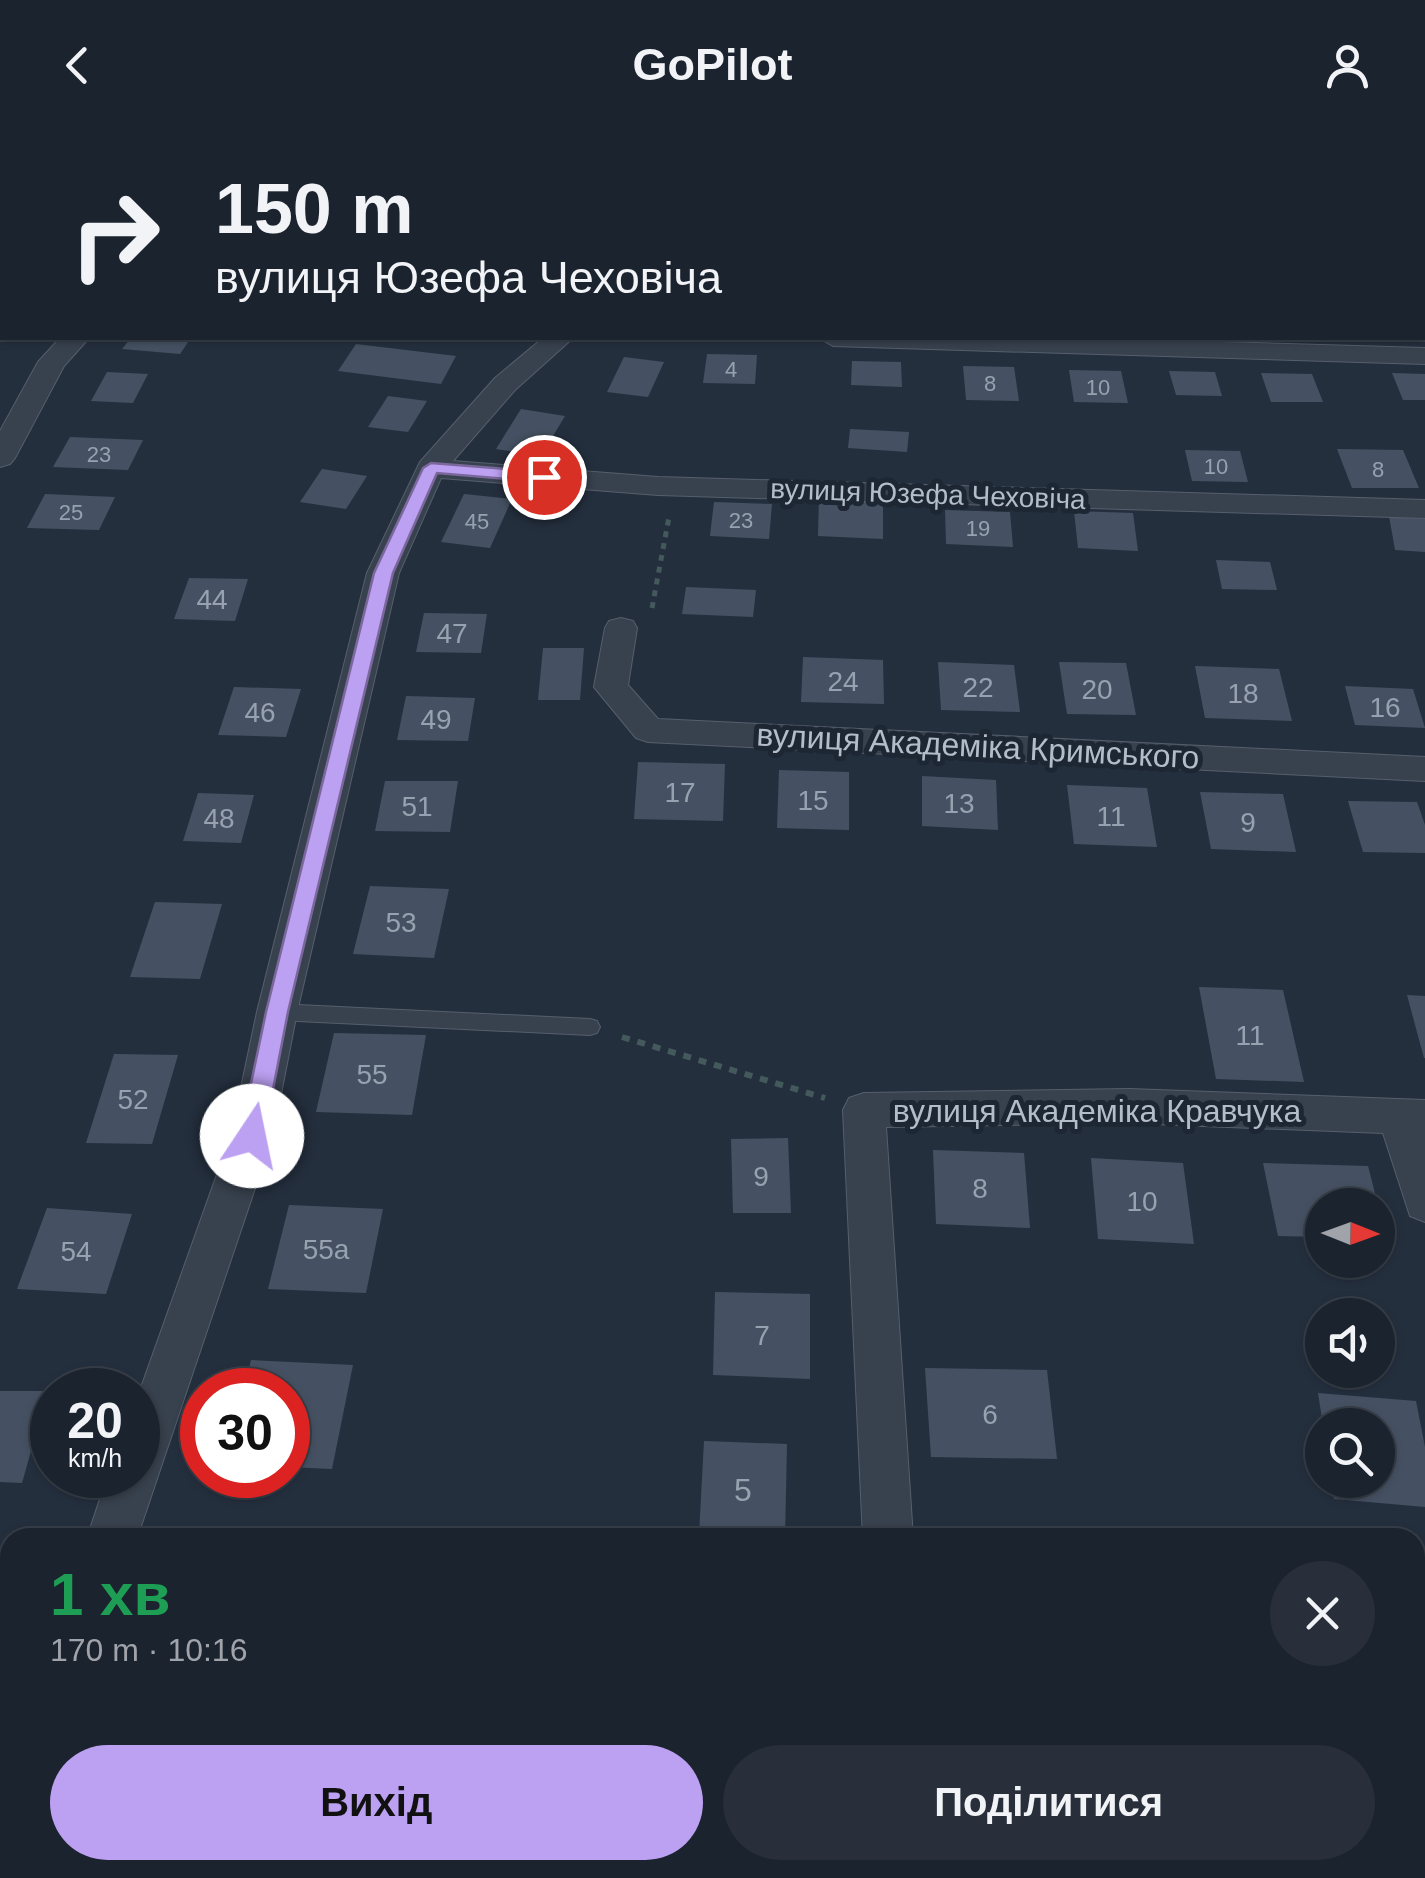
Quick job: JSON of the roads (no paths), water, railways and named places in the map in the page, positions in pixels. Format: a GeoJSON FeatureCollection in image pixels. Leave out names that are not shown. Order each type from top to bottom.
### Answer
{"type":"FeatureCollection","features":[{"type":"Feature","properties":{"kind":"street"},"geometry":{"type":"LineString","coordinates":[[0,458],[52,362],[73,340]]}},
{"type":"Feature","properties":{"kind":"street"},"geometry":{"type":"LineString","coordinates":[[160,1400],[252,1136],[277,1012],[384,573],[431,468],[505,384],[556,340]]}},
{"type":"Feature","properties":{"kind":"street"},"geometry":{"type":"LineString","coordinates":[[899,340],[1425,356]]}},
{"type":"Feature","properties":{"kind":"street","name":"вулиця Юзефа Чеховіча"},"geometry":{"type":"LineString","coordinates":[[431,468],[673,486],[1425,509]]}},
{"type":"Feature","properties":{"kind":"street","name":"вулиця Академіка Кримського"},"geometry":{"type":"LineString","coordinates":[[621,628],[611,687],[648,730],[1425,768]]}},
{"type":"Feature","properties":{"kind":"street","name":"вулиця Академіка Кравчука"},"geometry":{"type":"LineString","coordinates":[[887,1528],[864,1110],[1129,1106],[1412,1116],[1425,1204]]}},
{"type":"Feature","properties":{"kind":"street"},"geometry":{"type":"LineString","coordinates":[[115,1528],[126,1498]]}},
{"type":"Feature","properties":{"kind":"lane"},"geometry":{"type":"LineString","coordinates":[[277,1012],[590,1027]]}}]}
